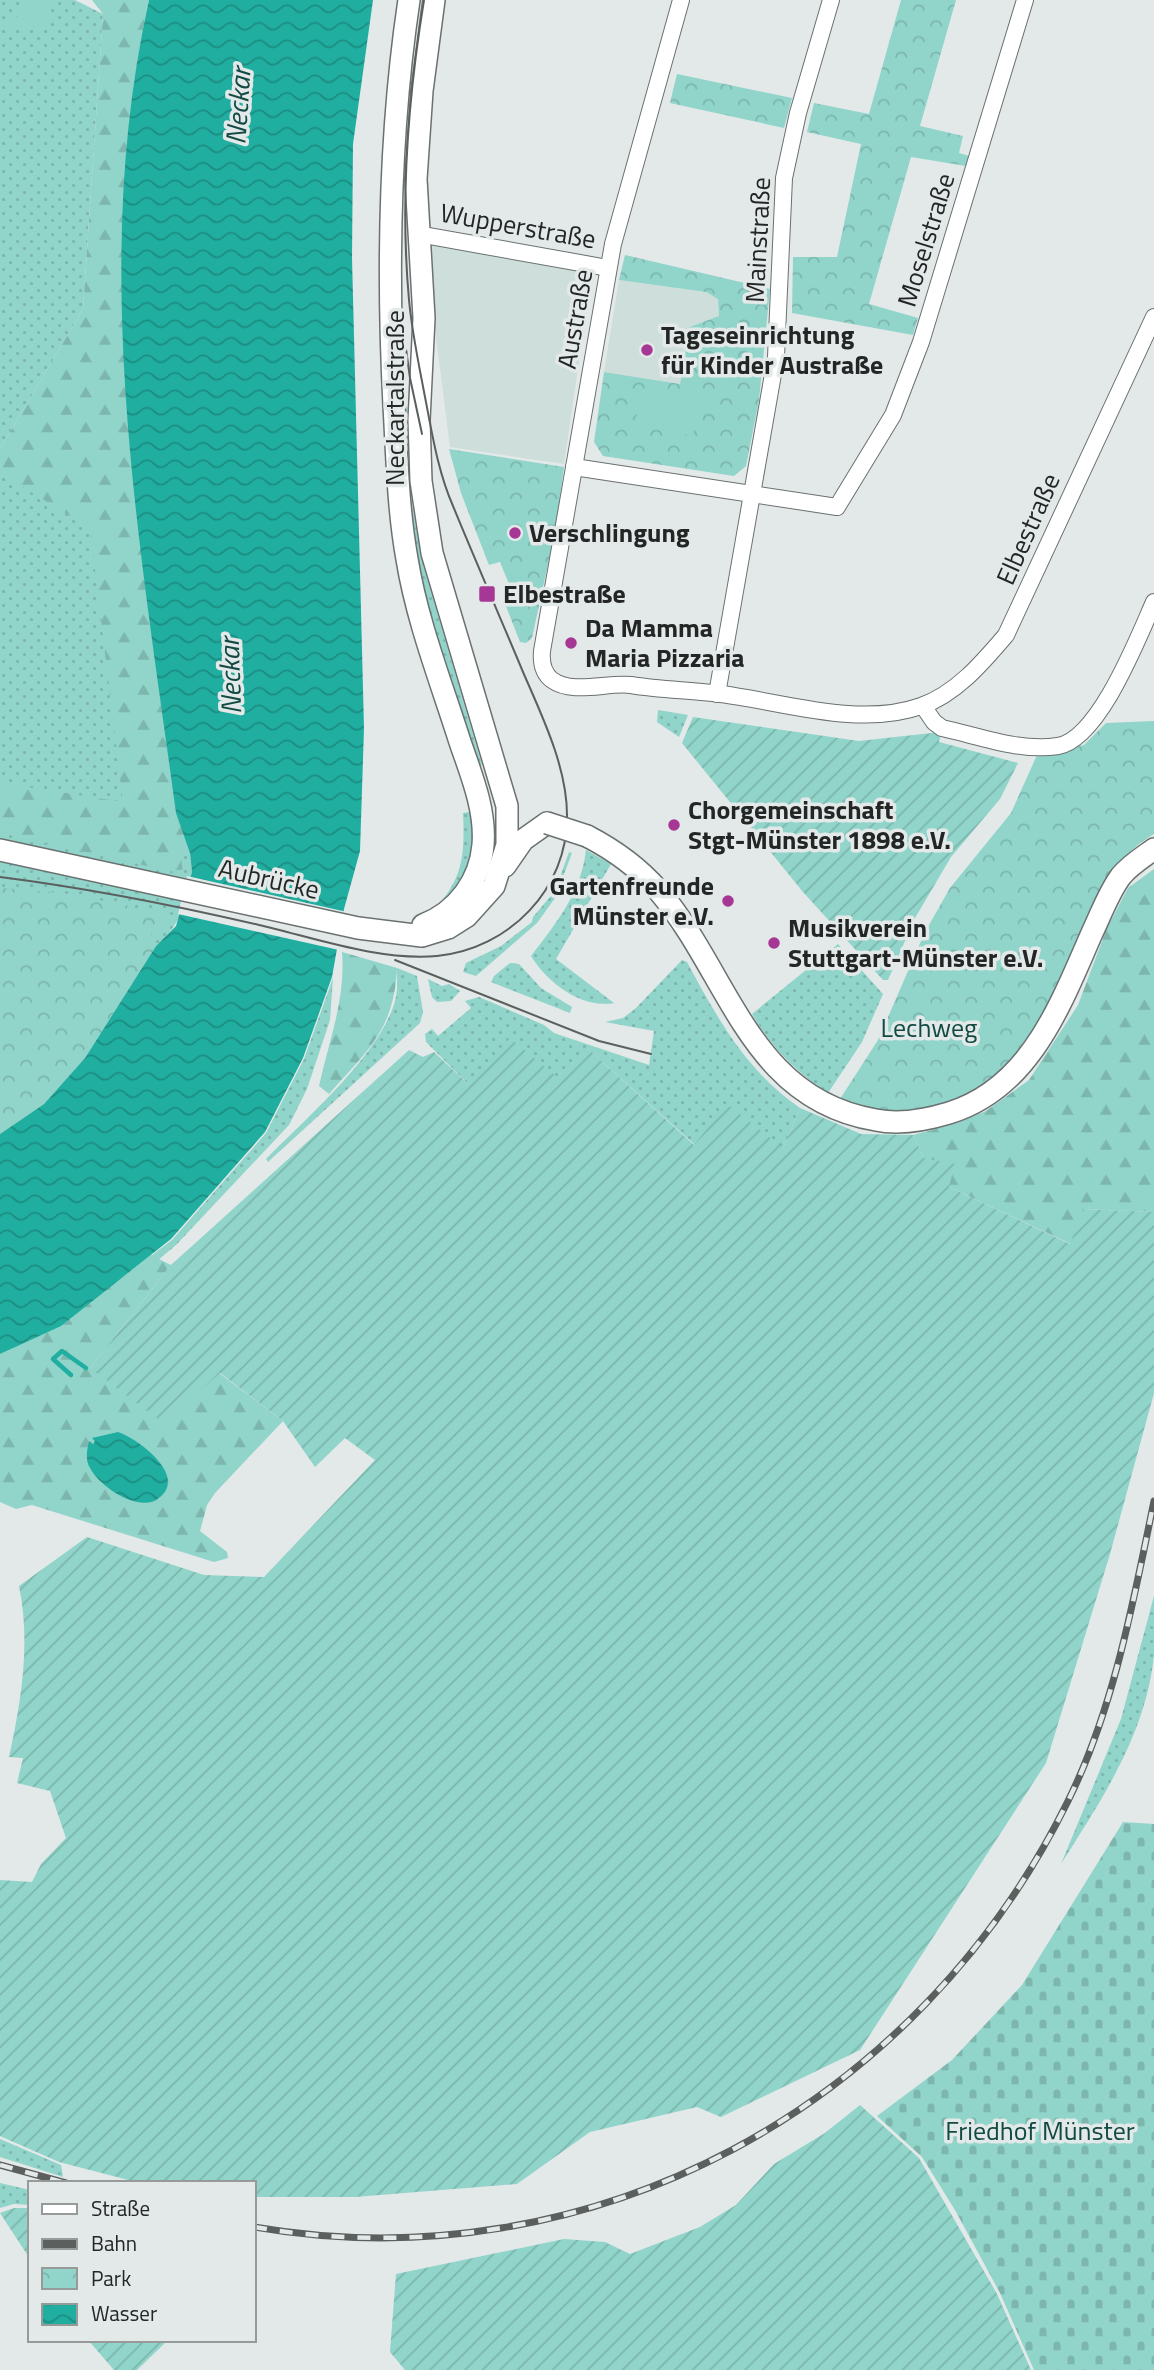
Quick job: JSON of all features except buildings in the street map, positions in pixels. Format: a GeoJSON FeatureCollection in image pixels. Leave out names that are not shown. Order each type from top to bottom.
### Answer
{"type":"FeatureCollection","features":[{"type":"Feature","properties":{"kind":"main road","name":"Neckartalstraße"},"geometry":{"type":"LineString","coordinates":[[405,932],[438,919],[465,894],[480,861],[482,820],[413,586],[399,501],[390,266],[399,81],[410,0]]}},
{"type":"Feature","properties":{"kind":"main road","name":"Neckartalstraße"},"geometry":{"type":"LineString","coordinates":[[369,930],[422,936],[458,923],[486,897],[498,875],[507,845],[508,818],[432,553],[421,481],[419,420],[424,318],[416,179],[421,103],[434,0]]}},
{"type":"Feature","properties":{"kind":"main road"},"geometry":{"type":"LineString","coordinates":[[482,820],[508,818],[547,823],[587,836],[628,860],[659,892],[762,1051],[783,1076],[828,1106],[857,1117],[883,1122],[933,1118],[961,1110],[1012,1076],[1048,1028],[1121,876],[1154,849]]}},
{"type":"Feature","properties":{"kind":"main road"},"geometry":{"type":"LineString","coordinates":[[498,875],[523,841],[547,823]]}},
{"type":"Feature","properties":{"kind":"main road","name":"Aubrücke"},"geometry":{"type":"LineString","coordinates":[[0,849],[369,930]]}},
{"type":"Feature","properties":{"kind":"street","name":"Austraße"},"geometry":{"type":"LineString","coordinates":[[542,651],[608,268],[681,0]]}},
{"type":"Feature","properties":{"kind":"street","name":"Mainstraße"},"geometry":{"type":"LineString","coordinates":[[717,694],[750,493],[776,357],[784,178],[798,113],[831,0]]}},
{"type":"Feature","properties":{"kind":"street","name":"Moselstraße"},"geometry":{"type":"LineString","coordinates":[[574,467],[837,507],[893,415],[921,342],[1025,0]]}},
{"type":"Feature","properties":{"kind":"street","name":"Wupperstraße"},"geometry":{"type":"LineString","coordinates":[[418,234],[608,268]]}},
{"type":"Feature","properties":{"kind":"street","name":"Elbestraße"},"geometry":{"type":"LineString","coordinates":[[542,651],[541,665],[552,680],[572,687],[616,683],[717,694],[853,714],[896,713],[923,706],[952,689],[979,667],[1006,635],[1154,317]]}},
{"type":"Feature","properties":{"kind":"street"},"geometry":{"type":"LineString","coordinates":[[923,706],[934,722],[942,728],[1020,746],[1061,746],[1072,742],[1081,735],[1097,713],[1130,656],[1154,602]]}},
{"type":"Feature","properties":{"kind":"shaded area"},"geometry":{"type":"Polygon","coordinates":[[[432,245],[589,269],[593,275],[587,310],[581,313],[580,319],[579,326],[584,328],[564,464],[450,447],[436,337],[432,245]]]}},
{"type":"Feature","properties":{"kind":"shaded area","name":"Tageseinrichtung für Kinder Austraße"},"geometry":{"type":"Polygon","coordinates":[[[619,280],[706,292],[718,299],[719,316],[690,328],[680,384],[604,372],[619,280]]]}},
{"type":"Feature","properties":{"kind":"green space"},"geometry":{"type":"Polygon","coordinates":[[[0,0],[75,0],[103,14],[83,309],[0,449],[0,0]]]}},
{"type":"Feature","properties":{"kind":"green space"},"geometry":{"type":"Polygon","coordinates":[[[26,0],[56,0],[42,28],[4,28],[5,17],[17,17],[26,0]]]}},
{"type":"Feature","properties":{"kind":"green space"},"geometry":{"type":"Polygon","coordinates":[[[92,0],[149,0],[132,99],[124,201],[123,303],[128,406],[149,612],[176,813],[190,853],[181,857],[183,874],[0,833],[0,783],[123,802],[90,528],[0,473],[0,449],[83,309],[103,14],[92,0]]]}},
{"type":"Feature","properties":{"kind":"green space"},"geometry":{"type":"Polygon","coordinates":[[[901,0],[956,0],[920,126],[963,136],[959,153],[969,156],[966,166],[911,157],[869,304],[918,318],[913,335],[792,313],[793,257],[837,257],[861,144],[807,132],[814,103],[869,114],[901,0]]]}},
{"type":"Feature","properties":{"kind":"green space"},"geometry":{"type":"Polygon","coordinates":[[[677,74],[792,98],[784,128],[670,103],[677,74]]]}},
{"type":"Feature","properties":{"kind":"green space"},"geometry":{"type":"Polygon","coordinates":[[[127,255],[192,872],[177,921],[156,946],[0,953],[0,462],[127,255]]]}},
{"type":"Feature","properties":{"kind":"green space"},"geometry":{"type":"Polygon","coordinates":[[[625,255],[770,289],[759,400],[746,466],[734,476],[603,456],[594,442],[604,372],[680,384],[690,327],[719,316],[718,299],[706,292],[619,280],[625,255]]]}},
{"type":"Feature","properties":{"kind":"green space"},"geometry":{"type":"Polygon","coordinates":[[[400,360],[407,397],[408,480],[421,558],[482,765],[477,767],[429,614],[411,537],[403,462],[400,360]]]}},
{"type":"Feature","properties":{"kind":"green space"},"geometry":{"type":"Polygon","coordinates":[[[641,388],[699,398],[693,436],[635,426],[641,388]]]}},
{"type":"Feature","properties":{"kind":"green space"},"geometry":{"type":"Polygon","coordinates":[[[449,449],[564,467],[556,527],[532,638],[526,643],[520,642],[502,596],[512,591],[500,562],[489,565],[461,493],[449,449]]]}},
{"type":"Feature","properties":{"kind":"green space"},"geometry":{"type":"Polygon","coordinates":[[[658,710],[688,715],[679,737],[657,722],[658,710]]]}},
{"type":"Feature","properties":{"kind":"green space"},"geometry":{"type":"Polygon","coordinates":[[[693,717],[859,741],[941,732],[939,742],[1018,763],[1000,799],[951,857],[915,918],[888,980],[883,980],[803,892],[682,743],[693,717]]]}},
{"type":"Feature","properties":{"kind":"green space","name":"Lechweg"},"geometry":{"type":"Polygon","coordinates":[[[1154,721],[1154,834],[1129,853],[1111,876],[1033,1030],[1011,1059],[986,1084],[956,1102],[922,1112],[881,1111],[840,1099],[878,1040],[925,932],[950,888],[1011,813],[1037,755],[1084,745],[1106,723],[1154,721]]]}},
{"type":"Feature","properties":{"kind":"green space"},"geometry":{"type":"Polygon","coordinates":[[[474,811],[474,844],[470,869],[457,891],[432,912],[450,889],[460,867],[463,813],[474,811]]]}},
{"type":"Feature","properties":{"kind":"green space"},"geometry":{"type":"Polygon","coordinates":[[[586,850],[611,864],[556,959],[614,1003],[589,1002],[566,992],[546,975],[531,956],[559,919],[573,893],[586,850]]]}},
{"type":"Feature","properties":{"kind":"green space"},"geometry":{"type":"Polygon","coordinates":[[[569,852],[572,853],[555,898],[537,923],[476,976],[463,972],[466,963],[501,946],[532,922],[533,917],[555,891],[569,852]]]}},
{"type":"Feature","properties":{"kind":"green space"},"geometry":{"type":"Polygon","coordinates":[[[1154,869],[1154,1212],[1084,1209],[1071,1244],[949,1187],[924,1158],[913,1135],[951,1125],[986,1111],[1029,1080],[1078,1005],[1107,928],[1128,888],[1154,869]]]}},
{"type":"Feature","properties":{"kind":"green space"},"geometry":{"type":"Polygon","coordinates":[[[0,888],[63,893],[171,914],[161,928],[151,933],[156,946],[85,1058],[44,1104],[0,1134],[0,888]]]}},
{"type":"Feature","properties":{"kind":"green space"},"geometry":{"type":"Polygon","coordinates":[[[838,944],[883,994],[862,1042],[828,1093],[785,1058],[752,1014],[838,944]]]}},
{"type":"Feature","properties":{"kind":"green space"},"geometry":{"type":"Polygon","coordinates":[[[342,952],[397,968],[391,1008],[377,1038],[329,1094],[319,1086],[342,986],[342,952]]]}},
{"type":"Feature","properties":{"kind":"green space"},"geometry":{"type":"Polygon","coordinates":[[[682,960],[687,962],[722,1023],[749,1061],[781,1094],[800,1108],[783,1148],[695,1145],[587,1048],[557,1077],[468,1084],[426,1042],[425,1034],[432,1029],[438,1036],[471,1008],[465,1001],[479,997],[544,1025],[554,1033],[649,1065],[654,1031],[605,1022],[623,1018],[636,1008],[682,960]]]}},
{"type":"Feature","properties":{"kind":"green space"},"geometry":{"type":"Polygon","coordinates":[[[510,963],[519,964],[541,988],[572,1007],[570,1013],[491,982],[494,976],[510,963]]]}},
{"type":"Feature","properties":{"kind":"green space"},"geometry":{"type":"Polygon","coordinates":[[[397,968],[417,976],[423,1012],[420,1023],[268,1162],[266,1159],[340,1085],[374,1043],[387,1022],[395,1001],[397,968]]]}},
{"type":"Feature","properties":{"kind":"green space"},"geometry":{"type":"Polygon","coordinates":[[[333,978],[330,1020],[307,1089],[289,1125],[176,1245],[133,1281],[63,1334],[5,1351],[126,1275],[172,1240],[266,1133],[304,1059],[333,978]]]}},
{"type":"Feature","properties":{"kind":"green space"},"geometry":{"type":"Polygon","coordinates":[[[428,979],[442,986],[449,984],[460,991],[451,1001],[437,1002],[432,997],[428,979]]]}},
{"type":"Feature","properties":{"kind":"green space"},"geometry":{"type":"Polygon","coordinates":[[[510,1038],[557,1077],[586,1047],[694,1145],[727,1104],[783,1148],[800,1108],[861,1134],[913,1135],[924,1158],[955,1164],[949,1187],[1070,1244],[1083,1209],[1154,1212],[1154,1393],[1110,1554],[1046,1763],[860,2050],[721,2117],[697,2107],[590,2132],[517,2184],[355,2197],[256,2197],[256,2181],[132,2181],[59,2162],[0,2136],[0,1880],[32,1882],[41,1864],[66,1838],[50,1791],[17,1783],[23,1758],[9,1757],[23,1672],[23,1607],[19,1586],[87,1537],[204,1575],[264,1577],[375,1460],[345,1438],[315,1467],[283,1421],[220,1373],[163,1423],[90,1368],[171,1265],[409,1050],[423,1057],[434,1052],[468,1084],[510,1038]]]}},
{"type":"Feature","properties":{"kind":"green space"},"geometry":{"type":"Polygon","coordinates":[[[151,1255],[171,1265],[90,1368],[219,1373],[283,1421],[215,1493],[207,1505],[200,1531],[227,1552],[228,1558],[214,1562],[32,1505],[16,1509],[0,1502],[0,1354],[61,1326],[151,1255]],[[96,1441],[92,1445],[90,1442],[102,1483],[137,1501],[160,1498],[96,1441]]]}},
{"type":"Feature","properties":{"kind":"green space"},"geometry":{"type":"Polygon","coordinates":[[[1154,1596],[1154,1655],[1142,1712],[1120,1765],[1061,1864],[1121,1719],[1154,1596]]]}},
{"type":"Feature","properties":{"kind":"green space","name":"Friedhof Münster"},"geometry":{"type":"Polygon","coordinates":[[[1123,1822],[1154,1824],[1154,2370],[1034,2370],[1000,2293],[955,2210],[922,2157],[877,2116],[952,2060],[1022,1985],[1123,1822]]]}},
{"type":"Feature","properties":{"kind":"green space"},"geometry":{"type":"Polygon","coordinates":[[[860,2105],[919,2158],[997,2294],[1031,2370],[405,2370],[390,2352],[396,2274],[564,2239],[605,2242],[630,2254],[700,2227],[736,2205],[774,2164],[825,2133],[860,2105]]]}},
{"type":"Feature","properties":{"kind":"green space"},"geometry":{"type":"Polygon","coordinates":[[[0,2139],[61,2165],[63,2177],[0,2157],[0,2139]]]}},
{"type":"Feature","properties":{"kind":"green space"},"geometry":{"type":"Polygon","coordinates":[[[0,2183],[28,2190],[28,2205],[14,2204],[0,2208],[0,2183]]]}},
{"type":"Feature","properties":{"kind":"green space"},"geometry":{"type":"Polygon","coordinates":[[[14,2208],[28,2208],[28,2256],[0,2213],[14,2208]]]}},
{"type":"Feature","properties":{"kind":"green space"},"geometry":{"type":"Polygon","coordinates":[[[90,2342],[166,2342],[137,2370],[114,2370],[90,2342]]]}},
{"type":"Feature","properties":{"kind":"water","name":"Neckar"},"geometry":{"type":"Polygon","coordinates":[[[149,0],[373,0],[353,144],[352,258],[364,728],[360,851],[344,909],[332,977],[303,1058],[265,1132],[171,1239],[61,1326],[0,1354],[0,1134],[44,1104],[85,1058],[156,946],[176,926],[192,872],[190,853],[176,813],[148,611],[126,407],[122,305],[123,203],[131,101],[149,0]]]}},
{"type":"Feature","properties":{"kind":"water"},"geometry":{"type":"Polygon","coordinates":[[[118,1432],[147,1450],[164,1469],[168,1479],[167,1489],[159,1498],[141,1503],[120,1496],[102,1483],[88,1465],[89,1441],[93,1444],[95,1441],[92,1438],[118,1432]]]}},
{"type":"Feature","properties":{"kind":"pier"},"geometry":{"type":"Polygon","coordinates":[[[187,876],[347,912],[339,950],[178,914],[187,876]]]}},
{"type":"Feature","properties":{"kind":"waterway"},"geometry":{"type":"LineString","coordinates":[[71,1375],[53,1359],[62,1351],[86,1368]]}},
{"type":"Feature","properties":{"kind":"tram line"},"geometry":{"type":"LineString","coordinates":[[0,877],[130,898],[370,952],[415,957],[463,951],[510,928],[529,911],[545,890],[557,867],[565,842],[567,815],[558,760],[443,480],[412,325],[406,263],[407,150],[424,0]]}},
{"type":"Feature","properties":{"kind":"tram line"},"geometry":{"type":"LineString","coordinates":[[402,320],[410,378],[422,434]]}},
{"type":"Feature","properties":{"kind":"tram line"},"geometry":{"type":"LineString","coordinates":[[395,960],[599,1041],[651,1054]]}},
{"type":"Feature","properties":{"kind":"railway"},"geometry":{"type":"LineString","coordinates":[[256,2227],[380,2238],[503,2228],[621,2198],[732,2150],[834,2085],[925,2004],[1004,1909],[1068,1801],[1084,1766],[1110,1692],[1130,1616],[1154,1501]]}},
{"type":"Feature","properties":{"kind":"railway"},"geometry":{"type":"LineString","coordinates":[[0,2165],[59,2181]]}},
{"type":"Feature","properties":{"kind":"place","name":"Tageseinrichtung für Kinder Austraße"},"geometry":{"type":"Point","coordinates":[647,350]}},
{"type":"Feature","properties":{"kind":"place","name":"Verschlingung"},"geometry":{"type":"Point","coordinates":[515,533]}},
{"type":"Feature","properties":{"kind":"place","name":"Elbestraße"},"geometry":{"type":"Point","coordinates":[487,594]}},
{"type":"Feature","properties":{"kind":"place","name":"Da Mamma Maria Pizzaria"},"geometry":{"type":"Point","coordinates":[571,643]}},
{"type":"Feature","properties":{"kind":"place","name":"Chorgemeinschaft Stgt-Münster 1898 e.V."},"geometry":{"type":"Point","coordinates":[674,825]}},
{"type":"Feature","properties":{"kind":"place","name":"Gartenfreunde Münster e.V."},"geometry":{"type":"Point","coordinates":[728,901]}},
{"type":"Feature","properties":{"kind":"place","name":"Musikverein Stuttgart-Münster e.V."},"geometry":{"type":"Point","coordinates":[774,943]}}]}
